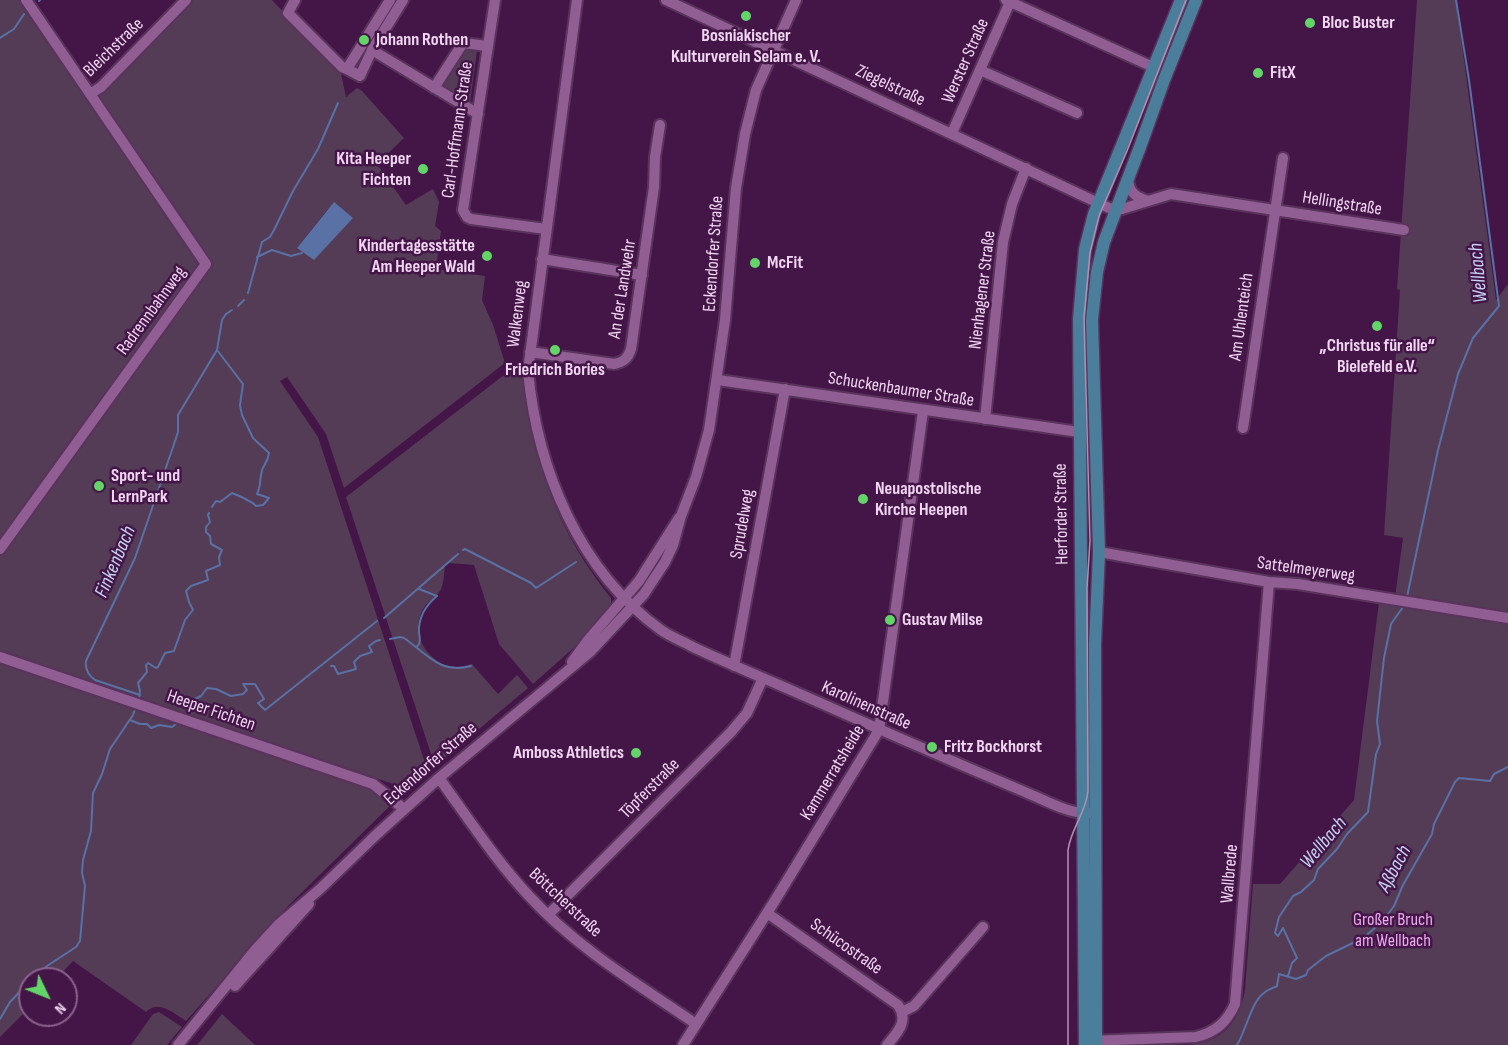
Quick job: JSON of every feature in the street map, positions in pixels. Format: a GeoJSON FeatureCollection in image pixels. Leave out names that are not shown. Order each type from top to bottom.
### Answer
{"type":"FeatureCollection","features":[{"type":"Feature","properties":{"kind":"main road","name":"Herforder Straße"},"geometry":{"type":"LineString","coordinates":[[1091,1043],[1082,814],[1082,547],[1079,432],[1081,281],[1088,237],[1099,203],[1181,0]]}},
{"type":"Feature","properties":{"kind":"main road","name":"Herforder Straße"},"geometry":{"type":"LineString","coordinates":[[1091,1043],[1096,813],[1095,619],[1099,552],[1092,320],[1100,256],[1172,58],[1196,0]]}},
{"type":"Feature","properties":{"kind":"main road"},"geometry":{"type":"LineString","coordinates":[[1082,547],[1099,552]]}},
{"type":"Feature","properties":{"kind":"street","name":"Radrennbahnweg"},"geometry":{"type":"LineString","coordinates":[[0,549],[206,264],[26,0]]}},
{"type":"Feature","properties":{"kind":"street"},"geometry":{"type":"LineString","coordinates":[[296,0],[288,13],[342,67],[360,76],[372,50],[403,0]]}},
{"type":"Feature","properties":{"kind":"street"},"geometry":{"type":"LineString","coordinates":[[347,69],[390,0]]}},
{"type":"Feature","properties":{"kind":"street","name":"Carl-Hoffmann-Straße"},"geometry":{"type":"LineString","coordinates":[[495,0],[486,46],[463,210],[467,217],[477,221],[546,230]]}},
{"type":"Feature","properties":{"kind":"street","name":"Walkenweg"},"geometry":{"type":"LineString","coordinates":[[577,0],[528,371],[530,394],[539,436],[560,502],[584,547],[629,602]]}},
{"type":"Feature","properties":{"kind":"street","name":"Ziegelstraße"},"geometry":{"type":"LineString","coordinates":[[666,0],[1116,209]]}},
{"type":"Feature","properties":{"kind":"street","name":"Eckendorfer Straße"},"geometry":{"type":"LineString","coordinates":[[178,1045],[264,940],[292,912],[320,889],[439,777],[590,652],[629,602],[665,562],[704,451],[718,380],[738,167],[756,90],[796,0]]}},
{"type":"Feature","properties":{"kind":"street","name":"Bleichstraße"},"geometry":{"type":"LineString","coordinates":[[90,94],[101,87],[182,1]]}},
{"type":"Feature","properties":{"kind":"street"},"geometry":{"type":"LineString","coordinates":[[1008,1],[1153,67]]}},
{"type":"Feature","properties":{"kind":"street","name":"Werster Straße"},"geometry":{"type":"LineString","coordinates":[[952,133],[1008,1]]}},
{"type":"Feature","properties":{"kind":"street","name":"Carl-Hoffmann-Straße"},"geometry":{"type":"LineString","coordinates":[[434,88],[463,43],[486,46]]}},
{"type":"Feature","properties":{"kind":"street"},"geometry":{"type":"LineString","coordinates":[[372,50],[478,114]]}},
{"type":"Feature","properties":{"kind":"street"},"geometry":{"type":"LineString","coordinates":[[980,70],[1077,113]]}},
{"type":"Feature","properties":{"kind":"street","name":"An der Landwehr"},"geometry":{"type":"LineString","coordinates":[[530,352],[615,364],[625,360],[631,349],[654,187],[655,157],[660,125]]}},
{"type":"Feature","properties":{"kind":"street","name":"Hellingstraße"},"geometry":{"type":"LineString","coordinates":[[1274,210],[1283,158]]}},
{"type":"Feature","properties":{"kind":"street","name":"Nienhagener Straße"},"geometry":{"type":"LineString","coordinates":[[984,419],[1003,242],[1012,204],[1026,168]]}},
{"type":"Feature","properties":{"kind":"street"},"geometry":{"type":"LineString","coordinates":[[1128,179],[1133,194],[1148,201]]}},
{"type":"Feature","properties":{"kind":"street","name":"Hellingstraße"},"geometry":{"type":"LineString","coordinates":[[1116,209],[1122,210],[1172,194],[1404,230]]}},
{"type":"Feature","properties":{"kind":"street","name":"Am Uhlenteich"},"geometry":{"type":"LineString","coordinates":[[1243,428],[1274,210]]}},
{"type":"Feature","properties":{"kind":"street"},"geometry":{"type":"LineString","coordinates":[[542,260],[642,275]]}},
{"type":"Feature","properties":{"kind":"street","name":"Schuckenbaumer Straße"},"geometry":{"type":"LineString","coordinates":[[718,380],[1079,432]]}},
{"type":"Feature","properties":{"kind":"street","name":"Sprudelweg"},"geometry":{"type":"LineString","coordinates":[[734,666],[785,389]]}},
{"type":"Feature","properties":{"kind":"street","name":"Kammerratsheide"},"geometry":{"type":"LineString","coordinates":[[683,1045],[879,730],[924,411]]}},
{"type":"Feature","properties":{"kind":"street","name":"Sattelmeyerweg"},"geometry":{"type":"LineString","coordinates":[[1099,552],[1269,582],[1298,584],[1508,618]]}},
{"type":"Feature","properties":{"kind":"street","name":"Wallbrede"},"geometry":{"type":"LineString","coordinates":[[1091,1043],[1202,1035],[1221,1026],[1230,1016],[1236,1004],[1269,582]]}},
{"type":"Feature","properties":{"kind":"street","name":"Karolinenstraße"},"geometry":{"type":"LineString","coordinates":[[629,602],[668,635],[734,666],[1050,802],[1082,814],[1096,813]]}},
{"type":"Feature","properties":{"kind":"street","name":"Heeper Fichten"},"geometry":{"type":"LineString","coordinates":[[0,657],[373,784],[404,809]]}},
{"type":"Feature","properties":{"kind":"street","name":"Töpferstraße"},"geometry":{"type":"LineString","coordinates":[[548,915],[731,732],[747,712],[764,678]]}},
{"type":"Feature","properties":{"kind":"street","name":"Böttcherstraße"},"geometry":{"type":"LineString","coordinates":[[439,777],[514,878],[548,915],[588,949],[696,1024]]}},
{"type":"Feature","properties":{"kind":"street","name":"Eckendorfer Straße"},"geometry":{"type":"LineString","coordinates":[[186,1045],[320,889]]}},
{"type":"Feature","properties":{"kind":"street","name":"Schücostraße"},"geometry":{"type":"LineString","coordinates":[[767,913],[895,1002],[902,1012]]}},
{"type":"Feature","properties":{"kind":"street"},"geometry":{"type":"LineString","coordinates":[[887,1045],[902,1025],[902,1012],[914,1006],[982,927]]}},
{"type":"Feature","properties":{"kind":"green space"},"geometry":{"type":"Polygon","coordinates":[[[0,0],[21,0],[96,95],[192,0],[272,0],[341,74],[346,97],[357,88],[362,91],[404,138],[377,164],[406,205],[433,189],[439,202],[435,226],[441,231],[436,269],[485,276],[482,300],[505,363],[344,488],[326,434],[287,377],[280,381],[318,437],[428,772],[408,789],[0,650],[0,0]],[[328,209],[297,248],[353,218],[344,212],[328,209]]]}},
{"type":"Feature","properties":{"kind":"green space","name":"Großer Bruch am Wellbach"},"geometry":{"type":"Polygon","coordinates":[[[1417,0],[1456,0],[1496,300],[1508,284],[1508,1045],[1187,1045],[1210,1040],[1220,1035],[1234,1021],[1238,1012],[1245,990],[1253,884],[1280,884],[1354,800],[1379,602],[1395,597],[1403,538],[1384,535],[1400,290],[1397,289],[1417,0]]]}},
{"type":"Feature","properties":{"kind":"green space"},"geometry":{"type":"Polygon","coordinates":[[[462,50],[477,50],[470,103],[443,87],[442,81],[462,50]]]}},
{"type":"Feature","properties":{"kind":"green space"},"geometry":{"type":"Polygon","coordinates":[[[517,365],[546,482],[573,541],[611,598],[611,607],[579,643],[533,684],[499,644],[474,565],[449,563],[445,566],[441,589],[425,606],[419,620],[419,635],[425,649],[444,665],[458,667],[472,664],[498,694],[517,675],[528,688],[435,766],[346,497],[517,365]]]}},
{"type":"Feature","properties":{"kind":"green space"},"geometry":{"type":"Polygon","coordinates":[[[0,660],[399,797],[287,907],[186,1021],[161,1007],[151,1008],[146,1012],[73,961],[67,967],[18,967],[18,1019],[0,1037],[0,660]]]}},
{"type":"Feature","properties":{"kind":"green space"},"geometry":{"type":"Polygon","coordinates":[[[159,1012],[182,1027],[167,1045],[131,1045],[153,1014],[159,1012]]]}},
{"type":"Feature","properties":{"kind":"green space"},"geometry":{"type":"Polygon","coordinates":[[[222,1014],[255,1045],[197,1045],[222,1014]]]}},
{"type":"Feature","properties":{"kind":"water"},"geometry":{"type":"Polygon","coordinates":[[[334,202],[353,218],[314,260],[297,248],[334,202]]]}},
{"type":"Feature","properties":{"kind":"waterway","name":"Wellbach"},"geometry":{"type":"LineString","coordinates":[[1407,597],[1438,450],[1458,374],[1473,338],[1499,306],[1456,0]]}},
{"type":"Feature","properties":{"kind":"waterway"},"geometry":{"type":"LineString","coordinates":[[0,38],[14,29],[24,14]]}},
{"type":"Feature","properties":{"kind":"waterway","name":"Finkenbach"},"geometry":{"type":"LineString","coordinates":[[248,293],[262,242],[270,237],[274,230],[293,191],[318,149],[338,103]]}},
{"type":"Feature","properties":{"kind":"waterway"},"geometry":{"type":"LineString","coordinates":[[257,257],[272,250],[291,256],[302,253]]}},
{"type":"Feature","properties":{"kind":"waterway","name":"Finkenbach"},"geometry":{"type":"LineString","coordinates":[[238,306],[244,300]]}},
{"type":"Feature","properties":{"kind":"waterway","name":"Finkenbach"},"geometry":{"type":"LineString","coordinates":[[140,695],[95,680],[88,672],[86,661],[135,558],[178,432],[178,415],[217,350],[222,320],[232,310]]}},
{"type":"Feature","properties":{"kind":"waterway","name":"Finkenbach"},"geometry":{"type":"LineString","coordinates":[[212,507],[216,501],[220,502],[232,493],[256,506],[263,505],[269,498],[257,494],[269,453],[253,438],[242,415],[240,405],[243,384],[217,350]]}},
{"type":"Feature","properties":{"kind":"waterway","name":"Finkenbach"},"geometry":{"type":"LineString","coordinates":[[139,699],[138,683],[147,672],[146,665],[148,663],[156,668],[165,653],[174,651],[185,620],[193,610],[186,591],[191,586],[208,580],[206,571],[220,565],[219,557],[222,550],[211,544],[210,536],[206,532],[206,527],[210,522],[209,513]]}},
{"type":"Feature","properties":{"kind":"waterway"},"geometry":{"type":"LineString","coordinates":[[463,550],[531,583],[536,588],[576,562]]}},
{"type":"Feature","properties":{"kind":"waterway"},"geometry":{"type":"LineString","coordinates":[[384,618],[458,554]]}},
{"type":"Feature","properties":{"kind":"waterway"},"geometry":{"type":"LineString","coordinates":[[417,647],[420,640],[421,617],[437,596],[419,589]]}},
{"type":"Feature","properties":{"kind":"waterway","name":"Wellbach"},"geometry":{"type":"LineString","coordinates":[[1288,976],[1292,963],[1297,958],[1283,928],[1278,936],[1275,933],[1279,917],[1293,896],[1314,880],[1318,869],[1368,812],[1376,754],[1380,744],[1377,721],[1384,658],[1391,624],[1403,607]]}},
{"type":"Feature","properties":{"kind":"waterway"},"geometry":{"type":"LineString","coordinates":[[185,714],[191,712],[195,699],[201,696],[207,688],[216,689],[231,696],[243,694],[247,690],[243,684],[255,684],[264,699],[258,703],[265,710],[377,621]]}},
{"type":"Feature","properties":{"kind":"waterway"},"geometry":{"type":"LineString","coordinates":[[390,639],[404,638],[427,656],[451,668],[471,666]]}},
{"type":"Feature","properties":{"kind":"waterway"},"geometry":{"type":"LineString","coordinates":[[331,666],[334,666],[338,674],[356,669],[354,662],[360,656],[372,652],[369,646],[380,640]]}},
{"type":"Feature","properties":{"kind":"waterway","name":"Finkenbach"},"geometry":{"type":"LineString","coordinates":[[46,967],[76,947],[80,941],[85,886],[82,873],[83,860],[91,831],[93,793],[110,749],[136,707]]}},
{"type":"Feature","properties":{"kind":"waterway"},"geometry":{"type":"LineString","coordinates":[[130,720],[147,724],[151,728],[159,725],[172,727],[176,724]]}},
{"type":"Feature","properties":{"kind":"waterway","name":"Aßbach"},"geometry":{"type":"LineString","coordinates":[[1237,1045],[1259,997],[1277,986],[1279,974],[1296,979],[1306,975],[1308,970],[1326,956],[1363,938],[1382,922],[1394,906],[1403,885],[1432,834],[1434,824],[1455,782],[1459,778],[1490,781],[1494,774],[1508,767]]}},
{"type":"Feature","properties":{"kind":"waterway","name":"Finkenbach"},"geometry":{"type":"LineString","coordinates":[[0,1019],[18,994]]}},
{"type":"Feature","properties":{"kind":"tram line"},"geometry":{"type":"LineString","coordinates":[[1068,1045],[1068,850],[1088,791],[1087,588],[1090,541],[1084,317],[1090,253],[1099,216],[1186,0]]}},
{"type":"Feature","properties":{"kind":"place","name":"Bosniakischer Kulturverein Selam e. V."},"geometry":{"type":"Point","coordinates":[746,16]}},
{"type":"Feature","properties":{"kind":"place","name":"Bloc Buster"},"geometry":{"type":"Point","coordinates":[1310,23]}},
{"type":"Feature","properties":{"kind":"place","name":"Johann Rothen"},"geometry":{"type":"Point","coordinates":[364,40]}},
{"type":"Feature","properties":{"kind":"place","name":"FitX"},"geometry":{"type":"Point","coordinates":[1258,73]}},
{"type":"Feature","properties":{"kind":"place","name":"Kita Heeper Fichten"},"geometry":{"type":"Point","coordinates":[423,169]}},
{"type":"Feature","properties":{"kind":"place","name":"Kindertagesstätte Am Heeper Wald"},"geometry":{"type":"Point","coordinates":[487,256]}},
{"type":"Feature","properties":{"kind":"place","name":"McFit"},"geometry":{"type":"Point","coordinates":[755,263]}},
{"type":"Feature","properties":{"kind":"place","name":"„Christus für alle“ Bielefeld e.V."},"geometry":{"type":"Point","coordinates":[1377,326]}},
{"type":"Feature","properties":{"kind":"place","name":"Friedrich Bories"},"geometry":{"type":"Point","coordinates":[555,350]}},
{"type":"Feature","properties":{"kind":"place","name":"Sport- und LernPark"},"geometry":{"type":"Point","coordinates":[99,486]}},
{"type":"Feature","properties":{"kind":"place","name":"Neuapostolische Kirche Heepen"},"geometry":{"type":"Point","coordinates":[863,499]}},
{"type":"Feature","properties":{"kind":"place","name":"Gustav Milse"},"geometry":{"type":"Point","coordinates":[890,620]}},
{"type":"Feature","properties":{"kind":"place","name":"Fritz Bockhorst"},"geometry":{"type":"Point","coordinates":[932,747]}},
{"type":"Feature","properties":{"kind":"place","name":"Amboss Athletics"},"geometry":{"type":"Point","coordinates":[636,753]}}]}
